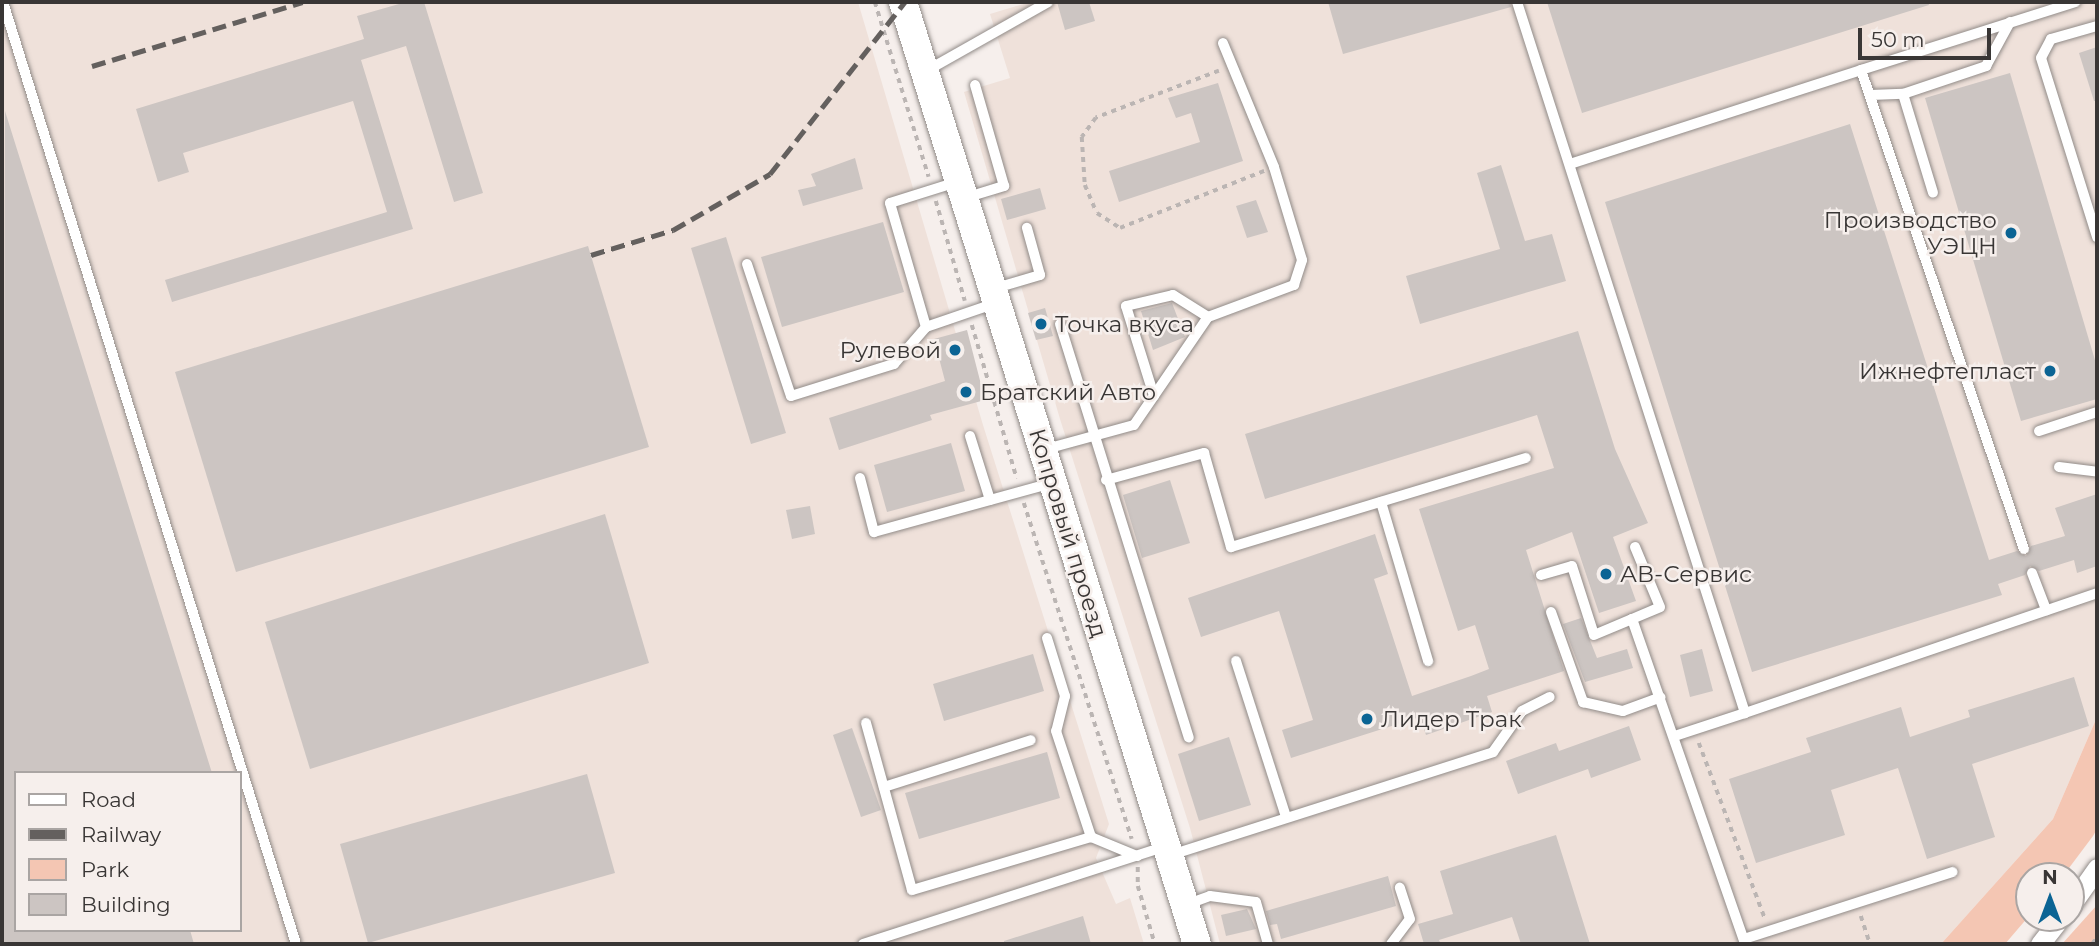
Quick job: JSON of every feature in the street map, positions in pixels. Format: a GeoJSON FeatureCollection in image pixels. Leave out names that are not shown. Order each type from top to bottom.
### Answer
{"type":"FeatureCollection","features":[{"type":"Feature","properties":{"kind":"main road","name":"Копровый проезд"},"geometry":{"type":"LineString","coordinates":[[903,2],[1196,944]]}},
{"type":"Feature","properties":{"kind":"street"},"geometry":{"type":"LineString","coordinates":[[2085,885],[2097,867]]}},
{"type":"Feature","properties":{"kind":"lane"},"geometry":{"type":"LineString","coordinates":[[3,2],[6,25],[241,771]]}},
{"type":"Feature","properties":{"kind":"lane"},"geometry":{"type":"LineString","coordinates":[[925,72],[1048,2]]}},
{"type":"Feature","properties":{"kind":"lane"},"geometry":{"type":"LineString","coordinates":[[1517,2],[1745,713]]}},
{"type":"Feature","properties":{"kind":"lane"},"geometry":{"type":"LineString","coordinates":[[1570,164],[2075,2]]}},
{"type":"Feature","properties":{"kind":"lane"},"geometry":{"type":"LineString","coordinates":[[1870,95],[1903,94],[1986,66],[2010,22]]}},
{"type":"Feature","properties":{"kind":"lane"},"geometry":{"type":"LineString","coordinates":[[2097,26],[2050,39],[2041,58],[2097,237]]}},
{"type":"Feature","properties":{"kind":"lane"},"geometry":{"type":"LineString","coordinates":[[1042,450],[1134,425],[1208,317],[1294,285],[1302,260],[1274,167],[1223,43]]}},
{"type":"Feature","properties":{"kind":"lane"},"geometry":{"type":"LineString","coordinates":[[1861,69],[2024,549]]}},
{"type":"Feature","properties":{"kind":"lane"},"geometry":{"type":"LineString","coordinates":[[926,327],[890,203],[961,190],[1004,186],[975,85]]}},
{"type":"Feature","properties":{"kind":"lane"},"geometry":{"type":"LineString","coordinates":[[1903,94],[1933,193]]}},
{"type":"Feature","properties":{"kind":"lane"},"geometry":{"type":"LineString","coordinates":[[747,264],[790,396],[894,364],[926,327],[1040,275],[1027,228]]}},
{"type":"Feature","properties":{"kind":"lane"},"geometry":{"type":"LineString","coordinates":[[1154,396],[1126,306],[1173,295],[1208,317]]}},
{"type":"Feature","properties":{"kind":"lane"},"geometry":{"type":"LineString","coordinates":[[1060,324],[1092,436],[1189,737]]}},
{"type":"Feature","properties":{"kind":"lane"},"geometry":{"type":"LineString","coordinates":[[2039,431],[2097,412]]}},
{"type":"Feature","properties":{"kind":"lane"},"geometry":{"type":"LineString","coordinates":[[970,436],[990,500]]}},
{"type":"Feature","properties":{"kind":"lane"},"geometry":{"type":"LineString","coordinates":[[1106,480],[1204,453],[1231,547],[1526,458]]}},
{"type":"Feature","properties":{"kind":"lane"},"geometry":{"type":"LineString","coordinates":[[2059,467],[2097,472]]}},
{"type":"Feature","properties":{"kind":"lane"},"geometry":{"type":"LineString","coordinates":[[860,478],[874,532],[1053,482]]}},
{"type":"Feature","properties":{"kind":"lane"},"geometry":{"type":"LineString","coordinates":[[1381,502],[1428,661]]}},
{"type":"Feature","properties":{"kind":"lane"},"geometry":{"type":"LineString","coordinates":[[1541,575],[1572,566],[1594,635],[1660,607],[1635,547]]}},
{"type":"Feature","properties":{"kind":"lane"},"geometry":{"type":"LineString","coordinates":[[2032,573],[2046,610]]}},
{"type":"Feature","properties":{"kind":"lane"},"geometry":{"type":"LineString","coordinates":[[1675,736],[2097,593]]}},
{"type":"Feature","properties":{"kind":"lane"},"geometry":{"type":"LineString","coordinates":[[1550,612],[1583,702],[1623,711],[1661,697]]}},
{"type":"Feature","properties":{"kind":"lane"},"geometry":{"type":"LineString","coordinates":[[1632,619],[1745,942],[1769,930],[1953,872]]}},
{"type":"Feature","properties":{"kind":"lane"},"geometry":{"type":"LineString","coordinates":[[1047,638],[1065,696],[1056,731],[1091,837]]}},
{"type":"Feature","properties":{"kind":"lane"},"geometry":{"type":"LineString","coordinates":[[1236,661],[1286,817]]}},
{"type":"Feature","properties":{"kind":"lane"},"geometry":{"type":"LineString","coordinates":[[863,944],[1138,856],[1167,851],[1286,817],[1493,752],[1522,711],[1550,697]]}},
{"type":"Feature","properties":{"kind":"lane"},"geometry":{"type":"LineString","coordinates":[[866,723],[912,890],[1091,837],[1138,856]]}},
{"type":"Feature","properties":{"kind":"lane"},"geometry":{"type":"LineString","coordinates":[[884,787],[1031,740]]}},
{"type":"Feature","properties":{"kind":"lane"},"geometry":{"type":"LineString","coordinates":[[242,773],[296,944]]}},
{"type":"Feature","properties":{"kind":"lane"},"geometry":{"type":"LineString","coordinates":[[1391,944],[1410,919],[1400,888]]}},
{"type":"Feature","properties":{"kind":"lane"},"geometry":{"type":"LineString","coordinates":[[1185,906],[1210,896],[1256,902],[1268,944]]}},
{"type":"Feature","properties":{"kind":"path"},"geometry":{"type":"LineString","coordinates":[[1231,66],[1096,118],[1082,137],[1085,185],[1097,213],[1120,228],[1274,167]]}},
{"type":"Feature","properties":{"kind":"path"},"geometry":{"type":"LineString","coordinates":[[1061,619],[1138,856],[1138,886],[1155,944]]}},
{"type":"Feature","properties":{"kind":"path"},"geometry":{"type":"LineString","coordinates":[[1694,730],[1769,930]]}},
{"type":"Feature","properties":{"kind":"path"},"geometry":{"type":"LineString","coordinates":[[1856,902],[1870,944]]}},
{"type":"Feature","properties":{"kind":"path"},"geometry":{"type":"LineString","coordinates":[[2092,944],[2097,937]]}},
{"type":"Feature","properties":{"kind":"shaded area"},"geometry":{"type":"Polygon","coordinates":[[[2,2],[858,2],[983,425],[1109,824],[1096,858],[1116,904],[1130,898],[1144,944],[2,944],[2,2]]]}},
{"type":"Feature","properties":{"kind":"shaded area"},"geometry":{"type":"Polygon","coordinates":[[[1030,2],[2097,2],[2097,717],[2053,819],[1941,944],[1220,944],[1190,828],[1060,419],[964,92],[1010,78],[990,14],[1030,2]]]}},
{"type":"Feature","properties":{"kind":"green space"},"geometry":{"type":"Polygon","coordinates":[[[2097,717],[2097,829],[2093,836],[2074,862],[2015,862],[2015,932],[2005,944],[1941,944],[2053,819],[2097,717]]]}},
{"type":"Feature","properties":{"kind":"green space"},"geometry":{"type":"Polygon","coordinates":[[[2097,905],[2097,944],[2062,944],[2073,932],[2085,932],[2085,918],[2097,905]]]}},
{"type":"Feature","properties":{"kind":"building"},"geometry":{"type":"Polygon","coordinates":[[[406,2],[424,2],[483,193],[454,202],[406,46],[361,60],[413,229],[172,302],[165,280],[387,212],[353,101],[183,153],[189,172],[158,182],[136,109],[364,39],[357,16],[406,2]]]}},
{"type":"Feature","properties":{"kind":"building"},"geometry":{"type":"Polygon","coordinates":[[[1057,2],[1089,2],[1095,21],[1065,30],[1057,2]]]}},
{"type":"Feature","properties":{"kind":"building"},"geometry":{"type":"Polygon","coordinates":[[[1328,2],[1510,2],[1511,7],[1343,54],[1328,2]]]}},
{"type":"Feature","properties":{"kind":"building"},"geometry":{"type":"Polygon","coordinates":[[[1547,2],[1928,2],[1929,5],[1582,113],[1547,2]]]}},
{"type":"Feature","properties":{"kind":"building"},"geometry":{"type":"Polygon","coordinates":[[[2097,47],[2097,101],[2094,101],[2079,53],[2097,47]]]}},
{"type":"Feature","properties":{"kind":"building","name":"Производство УЭЦН"},"geometry":{"type":"Polygon","coordinates":[[[2010,73],[2097,367],[2097,399],[2021,421],[1925,98],[2010,73]]]}},
{"type":"Feature","properties":{"kind":"building"},"geometry":{"type":"Polygon","coordinates":[[[1218,83],[1243,161],[1119,202],[1109,171],[1200,142],[1191,113],[1176,118],[1168,98],[1218,83]]]}},
{"type":"Feature","properties":{"kind":"building"},"geometry":{"type":"Polygon","coordinates":[[[5,111],[211,771],[14,771],[14,932],[191,932],[194,944],[2,944],[5,111]]]}},
{"type":"Feature","properties":{"kind":"building"},"geometry":{"type":"Polygon","coordinates":[[[1850,124],[1989,560],[2017,551],[2026,556],[2031,546],[2065,536],[2055,508],[2097,494],[2097,566],[2077,573],[2074,560],[2039,571],[2030,566],[2025,575],[1998,584],[2002,595],[1752,672],[1605,202],[1850,124]]]}},
{"type":"Feature","properties":{"kind":"building"},"geometry":{"type":"Polygon","coordinates":[[[855,158],[863,189],[803,206],[798,190],[816,186],[811,174],[855,158]]]}},
{"type":"Feature","properties":{"kind":"building"},"geometry":{"type":"Polygon","coordinates":[[[1501,165],[1525,241],[1552,234],[1566,281],[1420,324],[1406,276],[1500,249],[1477,173],[1501,165]]]}},
{"type":"Feature","properties":{"kind":"building"},"geometry":{"type":"Polygon","coordinates":[[[1040,188],[1046,209],[1007,220],[1001,199],[1040,188]]]}},
{"type":"Feature","properties":{"kind":"building"},"geometry":{"type":"Polygon","coordinates":[[[1256,200],[1268,232],[1247,238],[1236,206],[1256,200]]]}},
{"type":"Feature","properties":{"kind":"building"},"geometry":{"type":"Polygon","coordinates":[[[883,222],[904,292],[782,327],[761,257],[883,222]]]}},
{"type":"Feature","properties":{"kind":"building"},"geometry":{"type":"Polygon","coordinates":[[[726,237],[786,433],[751,444],[691,248],[726,237]]]}},
{"type":"Feature","properties":{"kind":"building"},"geometry":{"type":"Polygon","coordinates":[[[588,246],[649,447],[236,572],[175,372],[588,246]]]}},
{"type":"Feature","properties":{"kind":"building"},"geometry":{"type":"Polygon","coordinates":[[[1172,303],[1185,337],[1153,350],[1141,311],[1172,303]]]}},
{"type":"Feature","properties":{"kind":"building","name":"Точка вкуса"},"geometry":{"type":"Polygon","coordinates":[[[1045,308],[1053,336],[1036,340],[1028,313],[1045,308]]]}},
{"type":"Feature","properties":{"kind":"building"},"geometry":{"type":"Polygon","coordinates":[[[967,330],[985,400],[930,415],[932,420],[839,450],[829,418],[945,381],[934,339],[967,330]]]}},
{"type":"Feature","properties":{"kind":"building"},"geometry":{"type":"Polygon","coordinates":[[[1578,331],[1615,449],[1648,523],[1613,537],[1636,601],[1599,613],[1572,532],[1526,550],[1564,671],[1487,696],[1492,712],[1426,735],[1420,717],[1291,758],[1282,730],[1313,720],[1279,611],[1201,637],[1188,598],[1375,534],[1388,574],[1374,579],[1412,696],[1471,676],[1489,669],[1475,625],[1458,631],[1419,509],[1554,468],[1537,415],[1265,499],[1245,434],[1578,331]]]}},
{"type":"Feature","properties":{"kind":"building"},"geometry":{"type":"Polygon","coordinates":[[[951,443],[965,491],[887,512],[874,465],[951,443]]]}},
{"type":"Feature","properties":{"kind":"building"},"geometry":{"type":"Polygon","coordinates":[[[1170,480],[1190,543],[1142,558],[1123,495],[1170,480]]]}},
{"type":"Feature","properties":{"kind":"building"},"geometry":{"type":"Polygon","coordinates":[[[810,506],[815,534],[792,539],[786,510],[810,506]]]}},
{"type":"Feature","properties":{"kind":"building"},"geometry":{"type":"Polygon","coordinates":[[[605,514],[649,663],[310,769],[265,622],[605,514]]]}},
{"type":"Feature","properties":{"kind":"building"},"geometry":{"type":"Polygon","coordinates":[[[1581,618],[1597,658],[1627,649],[1633,668],[1585,682],[1563,624],[1581,618]]]}},
{"type":"Feature","properties":{"kind":"building"},"geometry":{"type":"Polygon","coordinates":[[[1702,649],[1713,691],[1690,697],[1680,655],[1702,649]]]}},
{"type":"Feature","properties":{"kind":"building"},"geometry":{"type":"Polygon","coordinates":[[[1033,654],[1044,691],[944,721],[933,684],[1033,654]]]}},
{"type":"Feature","properties":{"kind":"building"},"geometry":{"type":"Polygon","coordinates":[[[2074,677],[2089,726],[1972,764],[1995,837],[1927,859],[1898,768],[1831,790],[1845,835],[1756,863],[1729,779],[1811,752],[1806,738],[1901,707],[1910,737],[1970,717],[1968,710],[2074,677]]]}},
{"type":"Feature","properties":{"kind":"building"},"geometry":{"type":"Polygon","coordinates":[[[1629,726],[1641,760],[1591,778],[1588,769],[1518,794],[1506,761],[1556,743],[1559,751],[1629,726]]]}},
{"type":"Feature","properties":{"kind":"building"},"geometry":{"type":"Polygon","coordinates":[[[852,728],[881,810],[861,817],[833,735],[852,728]]]}},
{"type":"Feature","properties":{"kind":"building"},"geometry":{"type":"Polygon","coordinates":[[[1229,737],[1251,805],[1199,821],[1178,754],[1229,737]]]}},
{"type":"Feature","properties":{"kind":"building"},"geometry":{"type":"Polygon","coordinates":[[[1047,752],[1060,798],[919,839],[905,793],[1047,752]]]}},
{"type":"Feature","properties":{"kind":"building"},"geometry":{"type":"Polygon","coordinates":[[[587,774],[615,873],[368,943],[340,844],[587,774]]]}},
{"type":"Feature","properties":{"kind":"building"},"geometry":{"type":"Polygon","coordinates":[[[1556,835],[1590,944],[1521,944],[1512,917],[1439,940],[1441,944],[1424,944],[1418,924],[1453,914],[1440,871],[1556,835]]]}},
{"type":"Feature","properties":{"kind":"building"},"geometry":{"type":"Polygon","coordinates":[[[1388,876],[1396,906],[1281,939],[1277,924],[1270,925],[1266,911],[1388,876]]]}},
{"type":"Feature","properties":{"kind":"building"},"geometry":{"type":"Polygon","coordinates":[[[1247,909],[1256,929],[1226,936],[1221,915],[1247,909]]]}},
{"type":"Feature","properties":{"kind":"building"},"geometry":{"type":"Polygon","coordinates":[[[1083,916],[1091,944],[1004,944],[1004,941],[1083,916]]]}},
{"type":"Feature","properties":{"kind":"railway"},"geometry":{"type":"LineString","coordinates":[[92,66],[302,2]]}},
{"type":"Feature","properties":{"kind":"railway"},"geometry":{"type":"LineString","coordinates":[[591,255],[673,230],[770,174],[905,2]]}},
{"type":"Feature","properties":{"kind":"place","name":"Производство УЭЦН"},"geometry":{"type":"Point","coordinates":[2011,233]}},
{"type":"Feature","properties":{"kind":"place","name":"Точка вкуса"},"geometry":{"type":"Point","coordinates":[1041,324]}},
{"type":"Feature","properties":{"kind":"place","name":"Рулевой"},"geometry":{"type":"Point","coordinates":[955,350]}},
{"type":"Feature","properties":{"kind":"place","name":"Ижнефтепласт"},"geometry":{"type":"Point","coordinates":[2050,371]}},
{"type":"Feature","properties":{"kind":"place","name":"Братский Авто"},"geometry":{"type":"Point","coordinates":[966,392]}},
{"type":"Feature","properties":{"kind":"place","name":"АВ-Сервис"},"geometry":{"type":"Point","coordinates":[1606,574]}},
{"type":"Feature","properties":{"kind":"place","name":"Лидер Трак"},"geometry":{"type":"Point","coordinates":[1367,719]}}]}
